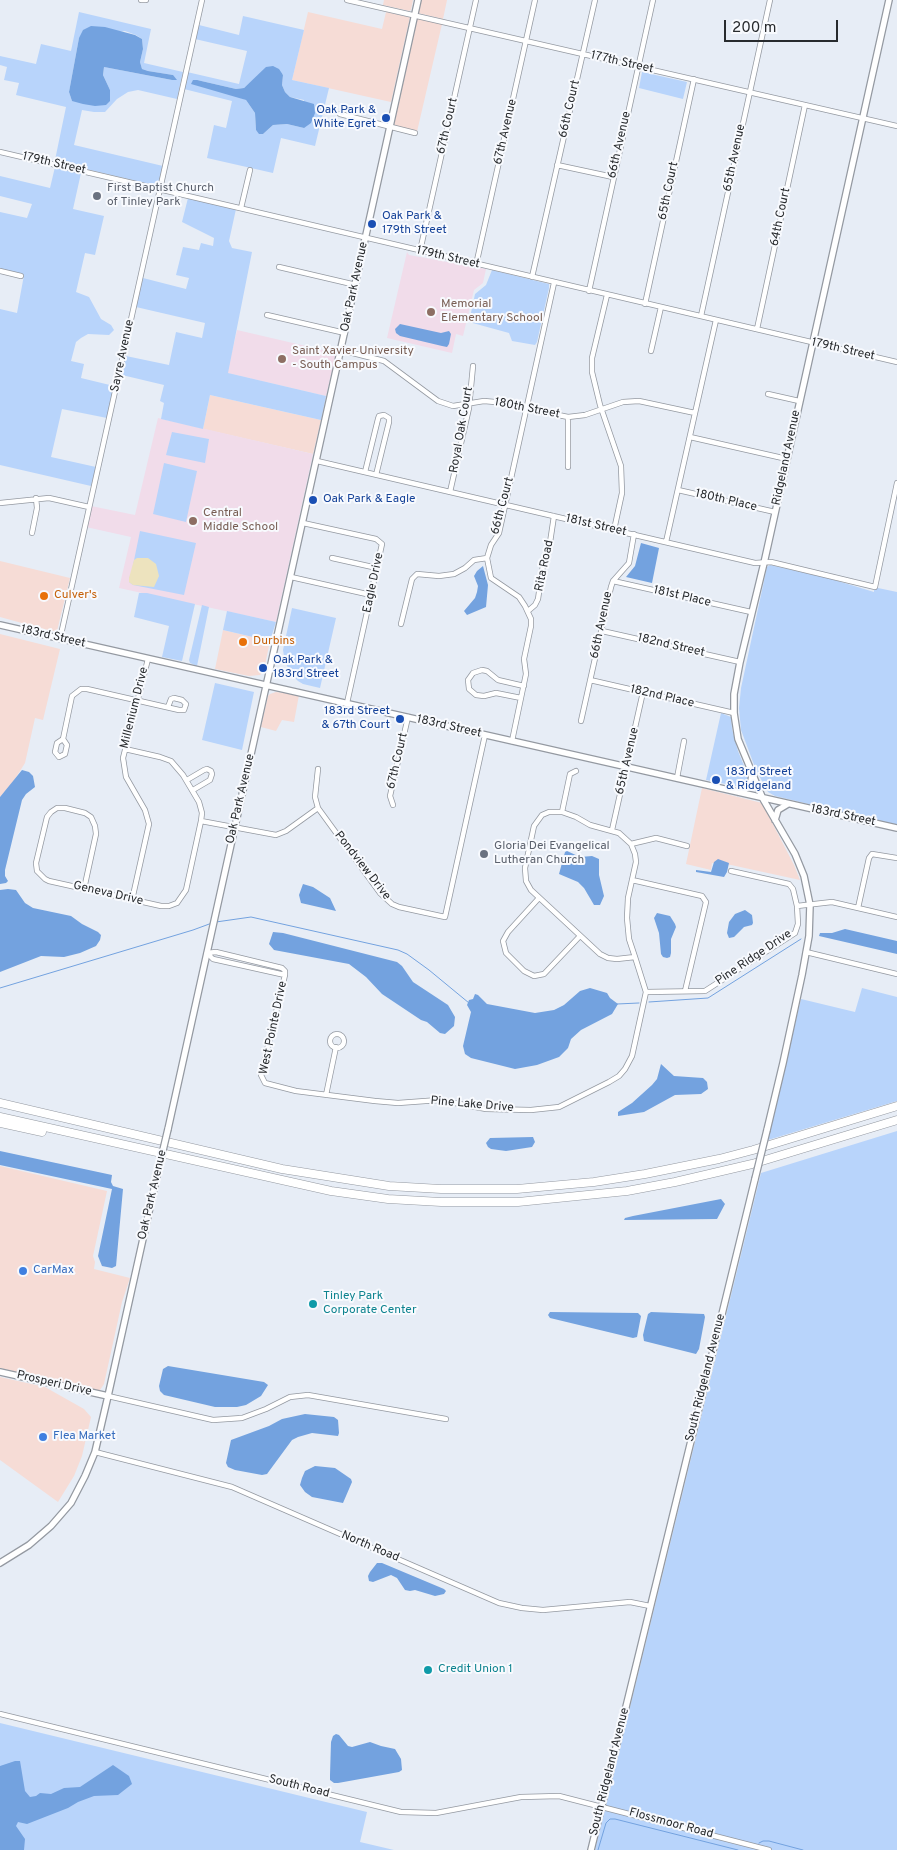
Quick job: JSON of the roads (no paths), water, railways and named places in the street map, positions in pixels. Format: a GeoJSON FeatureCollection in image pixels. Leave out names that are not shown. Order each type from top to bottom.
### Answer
{"type":"FeatureCollection","features":[{"type":"Feature","properties":{"kind":"highway"},"geometry":{"type":"LineString","coordinates":[[0,1102],[228,1157],[333,1178],[389,1186],[441,1189],[517,1189],[625,1178],[753,1150],[897,1106]]}},
{"type":"Feature","properties":{"kind":"highway"},"geometry":{"type":"LineString","coordinates":[[0,1117],[330,1191],[388,1199],[441,1202],[518,1202],[627,1191],[752,1164],[897,1120]]}},
{"type":"Feature","properties":{"kind":"highway"},"geometry":{"type":"LineString","coordinates":[[0,1123],[113,1147],[154,1152]]}},
{"type":"Feature","properties":{"kind":"street","name":"Sayre Avenue"},"geometry":{"type":"LineString","coordinates":[[60,639],[202,0]]}},
{"type":"Feature","properties":{"kind":"street","name":"177th Street"},"geometry":{"type":"LineString","coordinates":[[347,0],[897,126]]}},
{"type":"Feature","properties":{"kind":"street","name":"Oak Park Avenue"},"geometry":{"type":"LineString","coordinates":[[0,1563],[29,1545],[60,1516],[71,1502],[95,1452],[267,686],[418,0]]}},
{"type":"Feature","properties":{"kind":"street","name":"67th Court"},"geometry":{"type":"LineString","coordinates":[[420,251],[476,0]]}},
{"type":"Feature","properties":{"kind":"street","name":"67th Avenue"},"geometry":{"type":"LineString","coordinates":[[476,265],[535,0]]}},
{"type":"Feature","properties":{"kind":"street","name":"66th Court"},"geometry":{"type":"LineString","coordinates":[[532,277],[594,0]]}},
{"type":"Feature","properties":{"kind":"street","name":"66th Avenue"},"geometry":{"type":"LineString","coordinates":[[589,291],[653,0]]}},
{"type":"Feature","properties":{"kind":"street","name":"65th Avenue"},"geometry":{"type":"LineString","coordinates":[[701,316],[770,0]]}},
{"type":"Feature","properties":{"kind":"street","name":"Ridgeland Avenue"},"geometry":{"type":"LineString","coordinates":[[810,905],[803,872],[795,854],[763,798],[738,739],[734,713],[734,694],[889,0]]}},
{"type":"Feature","properties":{"kind":"street","name":"65th Court"},"geometry":{"type":"LineString","coordinates":[[645,304],[694,79]]}},
{"type":"Feature","properties":{"kind":"street","name":"64th Court"},"geometry":{"type":"LineString","coordinates":[[757,330],[805,105]]}},
{"type":"Feature","properties":{"kind":"street"},"geometry":{"type":"LineString","coordinates":[[340,114],[415,133]]}},
{"type":"Feature","properties":{"kind":"street","name":"179th Street"},"geometry":{"type":"LineString","coordinates":[[0,152],[476,265],[897,362]]}},
{"type":"Feature","properties":{"kind":"street"},"geometry":{"type":"LineString","coordinates":[[557,165],[613,177]]}},
{"type":"Feature","properties":{"kind":"street"},"geometry":{"type":"LineString","coordinates":[[241,208],[250,170]]}},
{"type":"Feature","properties":{"kind":"street"},"geometry":{"type":"LineString","coordinates":[[279,267],[356,285]]}},
{"type":"Feature","properties":{"kind":"street"},"geometry":{"type":"LineString","coordinates":[[0,271],[21,276]]}},
{"type":"Feature","properties":{"kind":"street","name":"66th Court"},"geometry":{"type":"LineString","coordinates":[[486,558],[491,545],[499,533],[554,283]]}},
{"type":"Feature","properties":{"kind":"street"},"geometry":{"type":"LineString","coordinates":[[606,295],[592,362],[593,381],[621,466],[623,480],[614,530]]}},
{"type":"Feature","properties":{"kind":"street"},"geometry":{"type":"LineString","coordinates":[[651,351],[661,307]]}},
{"type":"Feature","properties":{"kind":"street"},"geometry":{"type":"LineString","coordinates":[[267,315],[345,333]]}},
{"type":"Feature","properties":{"kind":"street"},"geometry":{"type":"LineString","coordinates":[[666,542],[716,320]]}},
{"type":"Feature","properties":{"kind":"street","name":"180th Street"},"geometry":{"type":"LineString","coordinates":[[341,350],[384,360],[440,402],[454,406],[484,401],[495,402],[568,417],[585,415],[623,402],[639,401],[695,414]]}},
{"type":"Feature","properties":{"kind":"street","name":"Royal Oak Court"},"geometry":{"type":"LineString","coordinates":[[450,492],[469,403],[473,366]]}},
{"type":"Feature","properties":{"kind":"street"},"geometry":{"type":"LineString","coordinates":[[768,394],[799,401]]}},
{"type":"Feature","properties":{"kind":"street"},"geometry":{"type":"LineString","coordinates":[[365,472],[378,419],[379,416],[384,415],[389,418],[389,422],[376,475]]}},
{"type":"Feature","properties":{"kind":"street"},"geometry":{"type":"LineString","coordinates":[[568,417],[568,467]]}},
{"type":"Feature","properties":{"kind":"street"},"geometry":{"type":"LineString","coordinates":[[690,437],[787,459]]}},
{"type":"Feature","properties":{"kind":"street","name":"181st Street"},"geometry":{"type":"LineString","coordinates":[[317,461],[757,563],[770,562],[875,587],[897,482]]}},
{"type":"Feature","properties":{"kind":"street","name":"180th Place"},"geometry":{"type":"LineString","coordinates":[[678,490],[775,512]]}},
{"type":"Feature","properties":{"kind":"street"},"geometry":{"type":"LineString","coordinates":[[32,532],[37,508],[36,498]]}},
{"type":"Feature","properties":{"kind":"street"},"geometry":{"type":"LineString","coordinates":[[0,503],[49,498],[90,507]]}},
{"type":"Feature","properties":{"kind":"street","name":"Rita Road"},"geometry":{"type":"LineString","coordinates":[[528,611],[535,605],[538,599],[554,516]]}},
{"type":"Feature","properties":{"kind":"street","name":"Eagle Drive"},"geometry":{"type":"LineString","coordinates":[[303,523],[379,540],[382,546],[347,703]]}},
{"type":"Feature","properties":{"kind":"street","name":"66th Avenue"},"geometry":{"type":"LineString","coordinates":[[581,721],[613,581],[628,563],[634,534]]}},
{"type":"Feature","properties":{"kind":"street"},"geometry":{"type":"LineString","coordinates":[[332,558],[377,568]]}},
{"type":"Feature","properties":{"kind":"street"},"geometry":{"type":"LineString","coordinates":[[401,624],[412,579],[417,574],[439,576],[454,574],[474,560],[486,558],[491,578],[519,598],[528,611],[531,626],[524,659],[526,674],[512,741]]}},
{"type":"Feature","properties":{"kind":"street"},"geometry":{"type":"LineString","coordinates":[[291,577],[371,596]]}},
{"type":"Feature","properties":{"kind":"street","name":"181st Place"},"geometry":{"type":"LineString","coordinates":[[613,581],[751,612]]}},
{"type":"Feature","properties":{"kind":"street","name":"183rd Street"},"geometry":{"type":"LineString","coordinates":[[0,625],[897,828]]}},
{"type":"Feature","properties":{"kind":"street","name":"182nd Street"},"geometry":{"type":"LineString","coordinates":[[602,631],[740,662]]}},
{"type":"Feature","properties":{"kind":"street","name":"Millenium Drive"},"geometry":{"type":"LineString","coordinates":[[132,900],[148,824],[145,810],[126,778],[123,764],[136,700],[148,658]]}},
{"type":"Feature","properties":{"kind":"street"},"geometry":{"type":"LineString","coordinates":[[521,698],[496,693],[484,696],[476,695],[469,690],[468,680],[473,673],[482,670],[487,671],[498,680],[524,686]]}},
{"type":"Feature","properties":{"kind":"street","name":"182nd Place"},"geometry":{"type":"LineString","coordinates":[[590,680],[734,713]]}},
{"type":"Feature","properties":{"kind":"street"},"geometry":{"type":"LineString","coordinates":[[63,739],[71,699],[78,690],[87,689],[168,707]]}},
{"type":"Feature","properties":{"kind":"street","name":"65th Avenue"},"geometry":{"type":"LineString","coordinates":[[612,830],[643,692]]}},
{"type":"Feature","properties":{"kind":"street","name":"67th Court"},"geometry":{"type":"LineString","coordinates":[[393,805],[390,796],[408,717]]}},
{"type":"Feature","properties":{"kind":"street","name":"Pondview Drive"},"geometry":{"type":"LineString","coordinates":[[318,808],[385,899],[399,907],[445,917],[485,735]]}},
{"type":"Feature","properties":{"kind":"street"},"geometry":{"type":"LineString","coordinates":[[676,778],[684,741]]}},
{"type":"Feature","properties":{"kind":"street"},"geometry":{"type":"LineString","coordinates":[[125,749],[167,759],[179,769],[193,790],[201,808],[201,821],[276,835],[286,831],[318,808],[315,797],[318,769]]}},
{"type":"Feature","properties":{"kind":"street"},"geometry":{"type":"LineString","coordinates":[[187,780],[206,769],[211,771],[210,780],[193,790]]}},
{"type":"Feature","properties":{"kind":"street"},"geometry":{"type":"LineString","coordinates":[[562,812],[570,774],[576,771]]}},
{"type":"Feature","properties":{"kind":"street"},"geometry":{"type":"LineString","coordinates":[[737,792],[748,788],[752,774]]}},
{"type":"Feature","properties":{"kind":"street"},"geometry":{"type":"LineString","coordinates":[[775,820],[778,810],[788,804]]}},
{"type":"Feature","properties":{"kind":"street","name":"Geneva Drive"},"geometry":{"type":"LineString","coordinates":[[84,889],[96,831],[93,820],[85,813],[61,808],[51,812],[46,820],[36,866],[37,871],[45,879],[84,889],[132,900],[165,906],[177,902],[184,894],[201,821]]}},
{"type":"Feature","properties":{"kind":"street"},"geometry":{"type":"LineString","coordinates":[[635,957],[617,960],[604,957],[531,890],[524,874],[533,829],[537,820],[545,814],[554,811],[562,812],[576,816],[590,826],[612,830],[625,837],[632,844],[656,838],[687,846]]}},
{"type":"Feature","properties":{"kind":"street","name":"Pine Lake Drive"},"geometry":{"type":"LineString","coordinates":[[263,1081],[296,1091],[398,1103],[439,1100],[486,1108],[531,1110],[559,1107],[608,1082],[625,1069],[632,1056],[646,992],[629,939],[626,918],[636,859],[632,844]]}},
{"type":"Feature","properties":{"kind":"street"},"geometry":{"type":"LineString","coordinates":[[858,908],[869,858],[872,854],[897,858]]}},
{"type":"Feature","properties":{"kind":"street"},"geometry":{"type":"LineString","coordinates":[[731,872],[789,884],[793,889],[797,906],[832,902],[897,917]]}},
{"type":"Feature","properties":{"kind":"street"},"geometry":{"type":"LineString","coordinates":[[632,880],[702,896],[706,902],[685,991]]}},
{"type":"Feature","properties":{"kind":"street"},"geometry":{"type":"LineString","coordinates":[[539,898],[508,932],[503,941],[506,953],[524,971],[534,976],[544,974],[580,936]]}},
{"type":"Feature","properties":{"kind":"street","name":"South Ridgeland Avenue"},"geometry":{"type":"LineString","coordinates":[[591,1850],[785,1055],[806,952],[810,924],[810,905]]}},
{"type":"Feature","properties":{"kind":"street","name":"Pine Ridge Drive"},"geometry":{"type":"LineString","coordinates":[[646,992],[705,991],[795,933],[798,924],[797,906]]}},
{"type":"Feature","properties":{"kind":"street","name":"West Pointe Drive"},"geometry":{"type":"LineString","coordinates":[[207,953],[216,952],[282,968],[285,975],[261,1076],[263,1081]]}},
{"type":"Feature","properties":{"kind":"street"},"geometry":{"type":"LineString","coordinates":[[806,952],[897,974]]}},
{"type":"Feature","properties":{"kind":"street"},"geometry":{"type":"LineString","coordinates":[[326,1095],[336,1047]]}},
{"type":"Feature","properties":{"kind":"street","name":"Prosperi Drive"},"geometry":{"type":"LineString","coordinates":[[0,1372],[108,1396]]}},
{"type":"Feature","properties":{"kind":"street"},"geometry":{"type":"LineString","coordinates":[[108,1396],[213,1420],[242,1418],[290,1397],[308,1395],[446,1419]]}},
{"type":"Feature","properties":{"kind":"street","name":"North Road"},"geometry":{"type":"LineString","coordinates":[[95,1452],[232,1487],[499,1602],[543,1610],[630,1602],[650,1606]]}},
{"type":"Feature","properties":{"kind":"street","name":"South Road"},"geometry":{"type":"LineString","coordinates":[[0,1714],[401,1812],[436,1813],[540,1795],[560,1796],[602,1806]]}},
{"type":"Feature","properties":{"kind":"street","name":"Flossmoor Road"},"geometry":{"type":"LineString","coordinates":[[602,1806],[769,1850]]}},
{"type":"Feature","properties":{"kind":"waterway"},"geometry":{"type":"LineString","coordinates":[[216,922],[251,917],[398,950],[407,954],[429,970],[469,1003]]}},
{"type":"Feature","properties":{"kind":"waterway"},"geometry":{"type":"LineString","coordinates":[[0,988],[212,923]]}},
{"type":"Feature","properties":{"kind":"waterway"},"geometry":{"type":"LineString","coordinates":[[649,1002],[708,998],[801,939]]}},
{"type":"Feature","properties":{"kind":"waterway"},"geometry":{"type":"LineString","coordinates":[[617,1004],[639,1003]]}},
{"type":"Feature","properties":{"kind":"waterway"},"geometry":{"type":"LineString","coordinates":[[598,1850],[606,1823],[610,1819],[738,1850]]}},
{"type":"Feature","properties":{"kind":"waterway"},"geometry":{"type":"LineString","coordinates":[[759,1843],[769,1841],[803,1850]]}},
{"type":"Feature","properties":{"kind":"place","name":"Oak Park & White Egret"},"geometry":{"type":"Point","coordinates":[386,118]}},
{"type":"Feature","properties":{"kind":"place","name":"First Baptist Church of Tinley Park"},"geometry":{"type":"Point","coordinates":[97,196]}},
{"type":"Feature","properties":{"kind":"place","name":"Oak Park & 179th Street"},"geometry":{"type":"Point","coordinates":[372,224]}},
{"type":"Feature","properties":{"kind":"place","name":"Memorial Elementary School"},"geometry":{"type":"Point","coordinates":[431,312]}},
{"type":"Feature","properties":{"kind":"place","name":"Saint Xavier University - South Campus"},"geometry":{"type":"Point","coordinates":[282,359]}},
{"type":"Feature","properties":{"kind":"place","name":"Oak Park & Eagle"},"geometry":{"type":"Point","coordinates":[313,500]}},
{"type":"Feature","properties":{"kind":"place","name":"Central Middle School"},"geometry":{"type":"Point","coordinates":[193,521]}},
{"type":"Feature","properties":{"kind":"place","name":"Culver's"},"geometry":{"type":"Point","coordinates":[44,596]}},
{"type":"Feature","properties":{"kind":"place","name":"Durbins"},"geometry":{"type":"Point","coordinates":[243,642]}},
{"type":"Feature","properties":{"kind":"place","name":"Oak Park & 183rd Street"},"geometry":{"type":"Point","coordinates":[263,668]}},
{"type":"Feature","properties":{"kind":"place","name":"183rd Street & 67th Court"},"geometry":{"type":"Point","coordinates":[400,719]}},
{"type":"Feature","properties":{"kind":"place","name":"183rd Street & Ridgeland"},"geometry":{"type":"Point","coordinates":[716,780]}},
{"type":"Feature","properties":{"kind":"place","name":"Gloria Dei Evangelical Lutheran Church"},"geometry":{"type":"Point","coordinates":[484,854]}},
{"type":"Feature","properties":{"kind":"place","name":"CarMax"},"geometry":{"type":"Point","coordinates":[23,1271]}},
{"type":"Feature","properties":{"kind":"place","name":"Tinley Park Corporate Center"},"geometry":{"type":"Point","coordinates":[313,1304]}},
{"type":"Feature","properties":{"kind":"place","name":"Flea Market"},"geometry":{"type":"Point","coordinates":[43,1437]}},
{"type":"Feature","properties":{"kind":"place","name":"Credit Union 1"},"geometry":{"type":"Point","coordinates":[428,1670]}}]}
